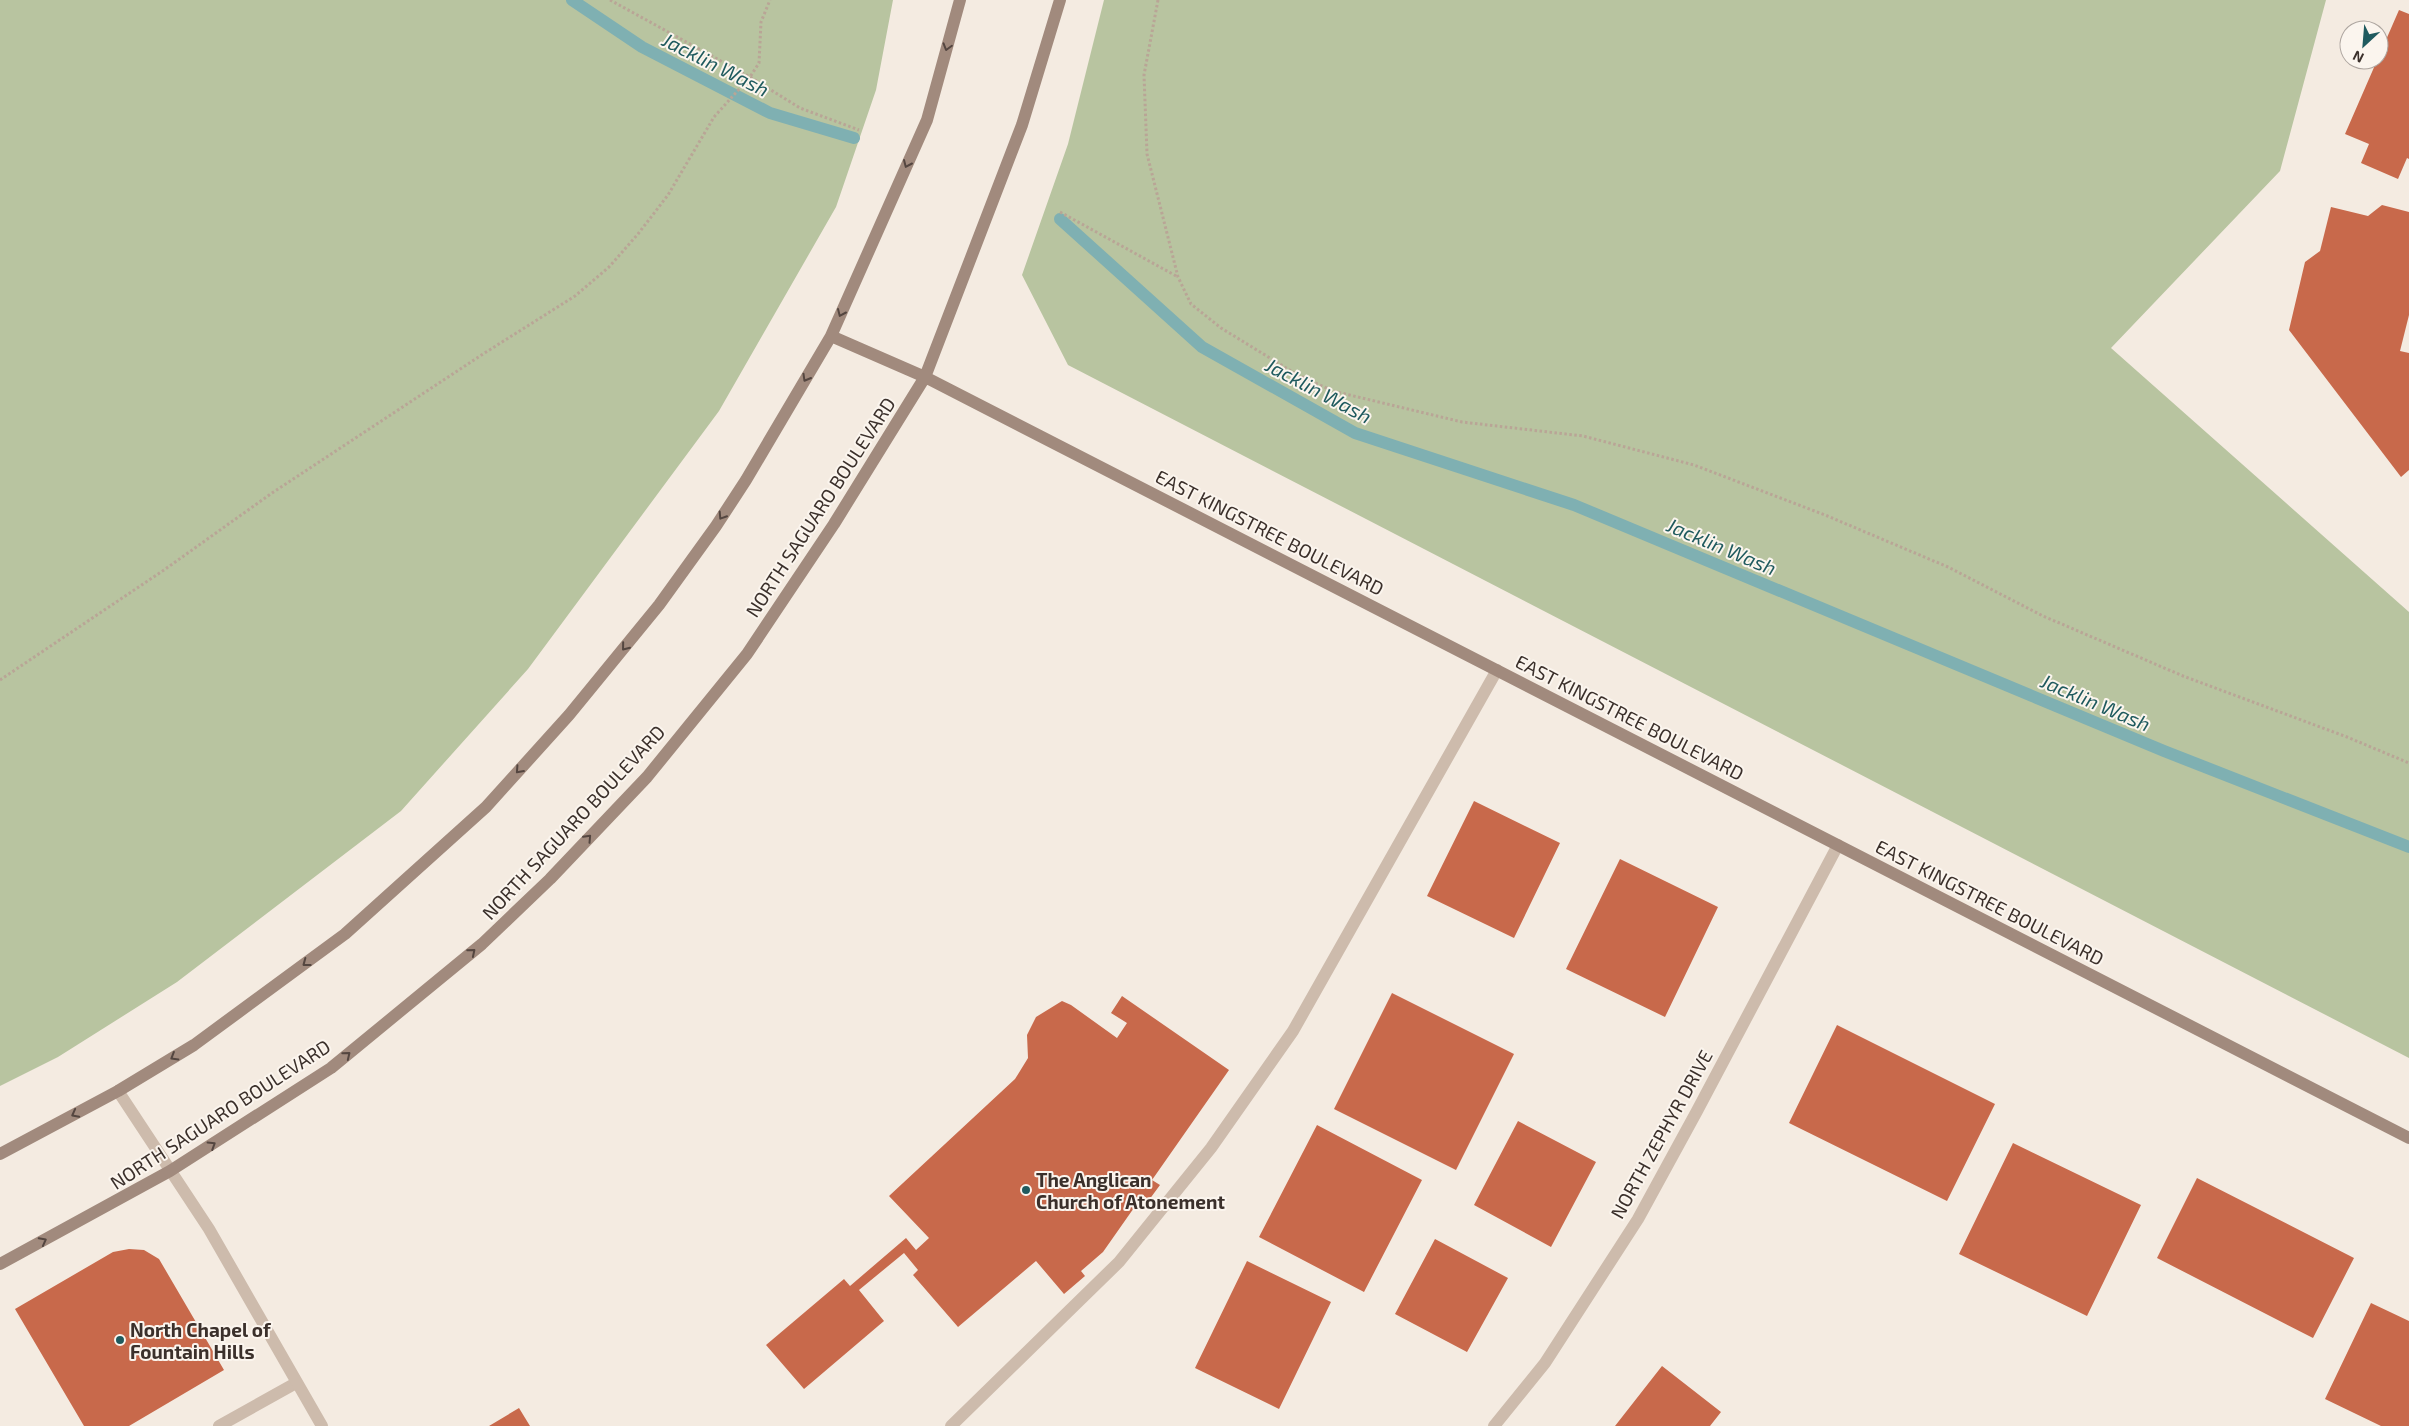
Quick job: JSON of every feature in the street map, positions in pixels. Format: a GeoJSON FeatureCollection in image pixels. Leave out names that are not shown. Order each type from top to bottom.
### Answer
{"type":"FeatureCollection","features":[{"type":"Feature","properties":{"kind":"main road"},"geometry":{"type":"LineString","coordinates":[[0,1154],[118,1091],[194,1045],[345,934],[486,807],[569,715],[659,605],[746,480],[831,336],[927,120],[960,0]]}},
{"type":"Feature","properties":{"kind":"main road","name":"NORTH SAGUARO BOULEVARD"},"geometry":{"type":"LineString","coordinates":[[0,1264],[170,1171],[331,1068],[482,944],[563,865],[647,777],[747,654],[834,524],[925,377],[1022,125],[1060,0]]}},
{"type":"Feature","properties":{"kind":"main road","name":"EAST KINGSTREE BOULEVARD"},"geometry":{"type":"LineString","coordinates":[[831,336],[925,377],[2409,1138]]}},
{"type":"Feature","properties":{"kind":"street"},"geometry":{"type":"LineString","coordinates":[[951,1426],[1119,1262],[1211,1148],[1293,1031],[1497,670]]}},
{"type":"Feature","properties":{"kind":"street","name":"NORTH ZEPHYR DRIVE"},"geometry":{"type":"LineString","coordinates":[[1494,1426],[1545,1363],[1638,1219],[1698,1111],[1838,846]]}},
{"type":"Feature","properties":{"kind":"street"},"geometry":{"type":"LineString","coordinates":[[118,1091],[209,1229],[322,1426]]}},
{"type":"Feature","properties":{"kind":"street"},"geometry":{"type":"LineString","coordinates":[[219,1426],[296,1383]]}},
{"type":"Feature","properties":{"kind":"path"},"geometry":{"type":"LineString","coordinates":[[610,0],[800,108],[859,130]]}},
{"type":"Feature","properties":{"kind":"path"},"geometry":{"type":"LineString","coordinates":[[0,680],[164,570],[272,493],[491,348],[575,296],[609,267],[638,234],[668,195],[714,117],[750,78],[759,63],[761,22],[770,0]]}},
{"type":"Feature","properties":{"kind":"path"},"geometry":{"type":"LineString","coordinates":[[1158,0],[1144,75],[1147,154],[1178,277],[1191,304],[1221,328],[1296,374],[1333,391],[1462,422],[1583,436],[1694,465],[1817,512],[1948,566],[2042,616],[2183,676],[2348,737],[2409,763]]}},
{"type":"Feature","properties":{"kind":"path"},"geometry":{"type":"LineString","coordinates":[[1060,212],[1178,277]]}},
{"type":"Feature","properties":{"kind":"green space"},"geometry":{"type":"Polygon","coordinates":[[[0,0],[893,0],[876,90],[836,207],[719,411],[528,669],[401,811],[177,982],[58,1057],[0,1086],[0,0]]]}},
{"type":"Feature","properties":{"kind":"green space"},"geometry":{"type":"Polygon","coordinates":[[[1104,0],[2326,0],[2280,171],[2111,348],[2409,612],[2409,1058],[1068,365],[1022,275],[1068,144],[1104,0]]]}},
{"type":"Feature","properties":{"kind":"building"},"geometry":{"type":"Polygon","coordinates":[[[2399,10],[2409,14],[2409,159],[2407,158],[2398,179],[2361,163],[2369,144],[2345,134],[2373,70],[2389,70],[2389,33],[2399,10]]]}},
{"type":"Feature","properties":{"kind":"building"},"geometry":{"type":"Polygon","coordinates":[[[2382,205],[2409,212],[2409,315],[2400,351],[2409,353],[2409,470],[2401,477],[2289,330],[2305,262],[2320,251],[2331,207],[2368,216],[2382,205]]]}},
{"type":"Feature","properties":{"kind":"building"},"geometry":{"type":"Polygon","coordinates":[[[1474,801],[1560,843],[1514,938],[1427,896],[1474,801]]]}},
{"type":"Feature","properties":{"kind":"building"},"geometry":{"type":"Polygon","coordinates":[[[1620,859],[1718,907],[1665,1017],[1566,969],[1620,859]]]}},
{"type":"Feature","properties":{"kind":"building"},"geometry":{"type":"Polygon","coordinates":[[[1392,993],[1514,1054],[1456,1170],[1334,1109],[1392,993]]]}},
{"type":"Feature","properties":{"kind":"building","name":"The Anglican Church of Atonement"},"geometry":{"type":"Polygon","coordinates":[[[1122,996],[1229,1070],[1152,1180],[1160,1185],[1149,1200],[1143,1195],[1103,1252],[1081,1271],[1085,1276],[1064,1294],[1036,1261],[958,1327],[913,1275],[918,1270],[904,1253],[859,1290],[884,1321],[804,1389],[766,1345],[844,1279],[850,1286],[906,1238],[916,1250],[929,1238],[889,1196],[1015,1079],[1028,1058],[1027,1035],[1036,1017],[1062,1001],[1071,1005],[1117,1038],[1127,1023],[1111,1013],[1122,996]]]}},
{"type":"Feature","properties":{"kind":"building"},"geometry":{"type":"Polygon","coordinates":[[[1837,1025],[1995,1104],[1947,1201],[1789,1123],[1837,1025]]]}},
{"type":"Feature","properties":{"kind":"building"},"geometry":{"type":"Polygon","coordinates":[[[1518,1121],[1596,1162],[1551,1247],[1474,1205],[1518,1121]]]}},
{"type":"Feature","properties":{"kind":"building"},"geometry":{"type":"Polygon","coordinates":[[[1317,1125],[1422,1180],[1364,1292],[1259,1237],[1317,1125]]]}},
{"type":"Feature","properties":{"kind":"building"},"geometry":{"type":"Polygon","coordinates":[[[2013,1143],[2141,1205],[2087,1316],[1959,1254],[2013,1143]]]}},
{"type":"Feature","properties":{"kind":"building"},"geometry":{"type":"Polygon","coordinates":[[[2197,1178],[2354,1258],[2313,1338],[2157,1258],[2197,1178]]]}},
{"type":"Feature","properties":{"kind":"building"},"geometry":{"type":"Polygon","coordinates":[[[1435,1239],[1508,1278],[1467,1352],[1395,1314],[1435,1239]]]}},
{"type":"Feature","properties":{"kind":"building","name":"North Chapel of Fountain Hills"},"geometry":{"type":"Polygon","coordinates":[[[129,1249],[144,1250],[159,1259],[224,1370],[129,1426],[84,1426],[15,1309],[113,1252],[129,1249]]]}},
{"type":"Feature","properties":{"kind":"building"},"geometry":{"type":"Polygon","coordinates":[[[1247,1261],[1331,1302],[1279,1409],[1195,1368],[1247,1261]]]}},
{"type":"Feature","properties":{"kind":"building"},"geometry":{"type":"Polygon","coordinates":[[[2371,1303],[2409,1321],[2409,1426],[2381,1426],[2325,1399],[2371,1303]]]}},
{"type":"Feature","properties":{"kind":"building"},"geometry":{"type":"Polygon","coordinates":[[[1662,1366],[1721,1412],[1710,1426],[1615,1426],[1662,1366]]]}},
{"type":"Feature","properties":{"kind":"building"},"geometry":{"type":"Polygon","coordinates":[[[519,1408],[530,1426],[489,1426],[519,1408]]]}},
{"type":"Feature","properties":{"kind":"waterway","name":"Jacklin Wash"},"geometry":{"type":"LineString","coordinates":[[572,0],[642,47],[770,113],[854,138]]}},
{"type":"Feature","properties":{"kind":"waterway","name":"Jacklin Wash"},"geometry":{"type":"LineString","coordinates":[[1060,219],[1202,347],[1355,433],[1574,505],[2164,751],[2409,847]]}},
{"type":"Feature","properties":{"kind":"place","name":"The Anglican Church of Atonement"},"geometry":{"type":"Point","coordinates":[1026,1190]}},
{"type":"Feature","properties":{"kind":"place","name":"North Chapel of Fountain Hills"},"geometry":{"type":"Point","coordinates":[120,1340]}}]}
